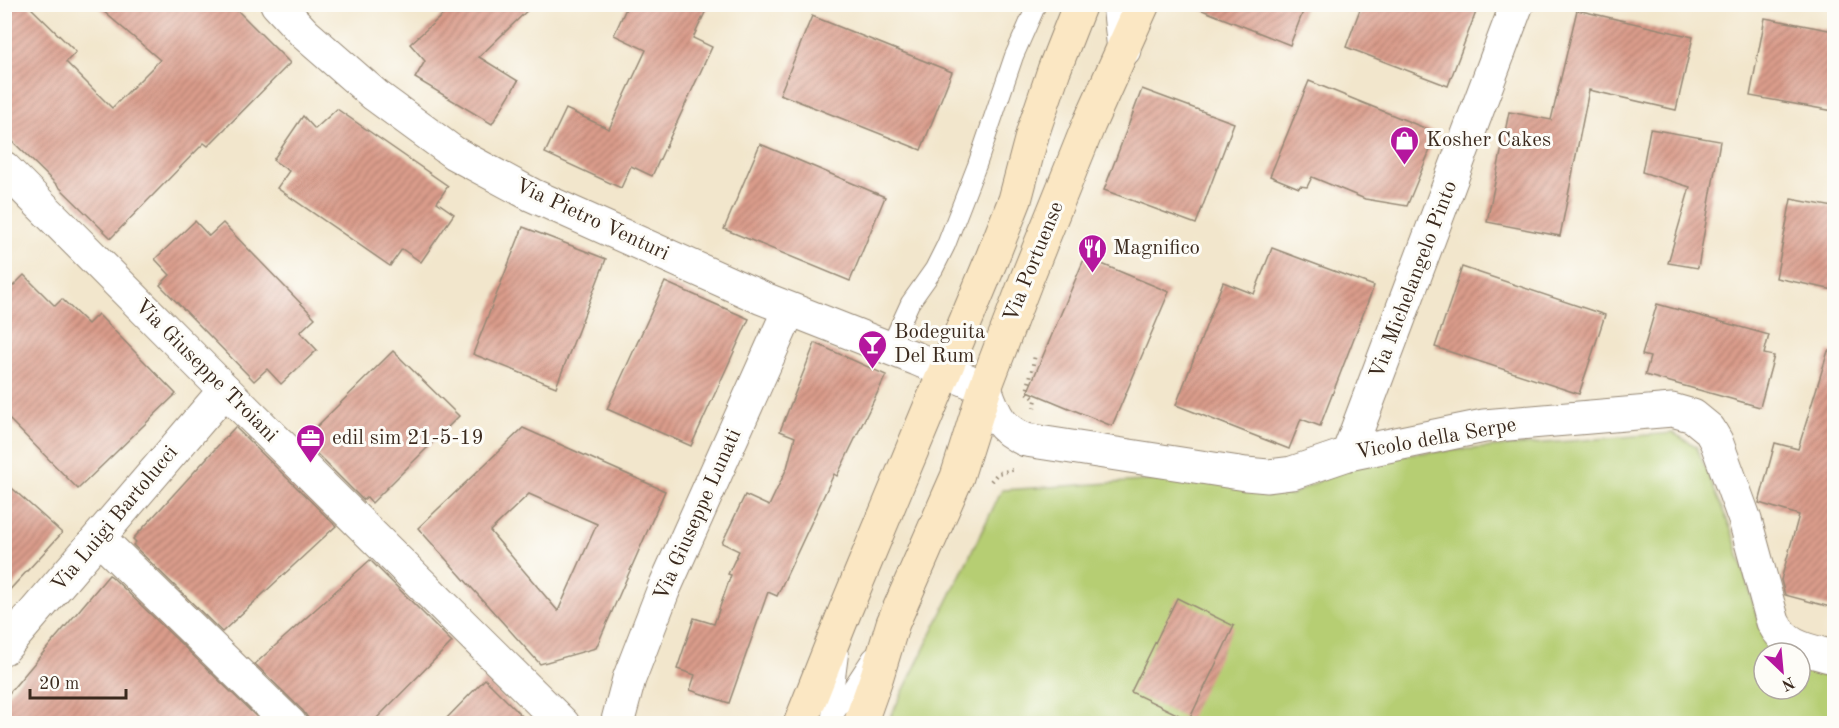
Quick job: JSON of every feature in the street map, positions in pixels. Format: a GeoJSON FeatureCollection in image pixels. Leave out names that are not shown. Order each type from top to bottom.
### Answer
{"type":"FeatureCollection","features":[{"type":"Feature","properties":{"kind":"main road","name":"Via Portuense"},"geometry":{"type":"LineString","coordinates":[[830,723],[845,611],[1014,200],[1050,80],[1080,4]]}},
{"type":"Feature","properties":{"kind":"main road","name":"Via Portuense"},"geometry":{"type":"LineString","coordinates":[[830,723],[878,676],[893,623],[957,477],[985,388],[1089,124],[1143,4]]}},
{"type":"Feature","properties":{"kind":"street","name":"Via Pietro Venturi"},"geometry":{"type":"LineString","coordinates":[[277,4],[305,34],[375,95],[454,153],[532,195],[789,310],[985,388]]}},
{"type":"Feature","properties":{"kind":"street"},"geometry":{"type":"LineString","coordinates":[[1119,4],[1124,50]]}},
{"type":"Feature","properties":{"kind":"street","name":"Via Michelangelo Pinto"},"geometry":{"type":"LineString","coordinates":[[1348,454],[1517,4]]}},
{"type":"Feature","properties":{"kind":"street","name":"Via Giuseppe Troiani"},"geometry":{"type":"LineString","coordinates":[[4,168],[225,390],[563,723]]}},
{"type":"Feature","properties":{"kind":"street","name":"Via Giuseppe Lunati"},"geometry":{"type":"LineString","coordinates":[[617,723],[629,679],[663,591],[789,310]]}},
{"type":"Feature","properties":{"kind":"street","name":"Vicolo della Serpe"},"geometry":{"type":"LineString","coordinates":[[985,388],[1003,425],[1011,434],[1026,440],[1257,475],[1292,473],[1348,454],[1484,426],[1672,410],[1693,416],[1709,429],[1721,452],[1745,520],[1778,633],[1788,642],[1834,657]]}},
{"type":"Feature","properties":{"kind":"street","name":"Via Luigi Bartolucci"},"geometry":{"type":"LineString","coordinates":[[4,648],[225,390]]}},
{"type":"Feature","properties":{"kind":"street"},"geometry":{"type":"LineString","coordinates":[[99,538],[290,723]]}},
{"type":"Feature","properties":{"kind":"lane"},"geometry":{"type":"LineString","coordinates":[[889,349],[910,303],[934,269],[946,245],[977,165],[1014,56],[1038,4]]}},
{"type":"Feature","properties":{"kind":"path"},"geometry":{"type":"LineString","coordinates":[[1033,412],[1036,400],[1027,392],[1035,355]]}},
{"type":"Feature","properties":{"kind":"path"},"geometry":{"type":"LineString","coordinates":[[986,489],[998,473],[1022,469]]}},
{"type":"Feature","properties":{"kind":"green space"},"geometry":{"type":"Polygon","coordinates":[[[1673,433],[1696,446],[1732,532],[1764,641],[1752,641],[1752,701],[1812,701],[1812,672],[1834,680],[1834,724],[887,724],[1002,490],[1190,478],[1291,495],[1368,457],[1673,433]]]}},
{"type":"Feature","properties":{"kind":"building"},"geometry":{"type":"Polygon","coordinates":[[[4,4],[27,4],[76,52],[66,62],[112,108],[160,60],[95,4],[231,4],[290,63],[208,146],[204,143],[111,238],[4,133],[4,4]]]}},
{"type":"Feature","properties":{"kind":"building"},"geometry":{"type":"Polygon","coordinates":[[[455,4],[534,4],[479,57],[518,81],[492,124],[415,78],[425,61],[410,44],[455,4]]]}},
{"type":"Feature","properties":{"kind":"building"},"geometry":{"type":"Polygon","coordinates":[[[628,4],[709,4],[693,38],[712,47],[652,176],[631,166],[621,188],[545,153],[566,109],[609,129],[646,50],[614,35],[628,4]]]}},
{"type":"Feature","properties":{"kind":"building"},"geometry":{"type":"Polygon","coordinates":[[[1192,4],[1306,4],[1290,45],[1192,6],[1192,4]]]}},
{"type":"Feature","properties":{"kind":"building"},"geometry":{"type":"Polygon","coordinates":[[[1362,4],[1479,4],[1448,86],[1346,47],[1362,4]]]}},
{"type":"Feature","properties":{"kind":"building"},"geometry":{"type":"Polygon","coordinates":[[[1577,10],[1693,37],[1676,110],[1589,90],[1560,236],[1487,222],[1509,112],[1551,120],[1577,10]]]}},
{"type":"Feature","properties":{"kind":"building"},"geometry":{"type":"Polygon","coordinates":[[[812,16],[952,72],[921,150],[780,94],[812,16]]]}},
{"type":"Feature","properties":{"kind":"building"},"geometry":{"type":"Polygon","coordinates":[[[1765,18],[1834,31],[1834,111],[1750,96],[1765,18]]]}},
{"type":"Feature","properties":{"kind":"building"},"geometry":{"type":"Polygon","coordinates":[[[1309,81],[1437,133],[1407,206],[1365,199],[1312,177],[1307,187],[1300,186],[1299,188],[1270,176],[1309,81]]]}},
{"type":"Feature","properties":{"kind":"building"},"geometry":{"type":"Polygon","coordinates":[[[1142,89],[1234,123],[1196,224],[1104,190],[1142,89]]]}},
{"type":"Feature","properties":{"kind":"building"},"geometry":{"type":"Polygon","coordinates":[[[337,109],[448,186],[437,202],[454,214],[421,262],[402,249],[390,266],[277,188],[289,171],[273,160],[303,116],[315,129],[337,109]]]}},
{"type":"Feature","properties":{"kind":"building"},"geometry":{"type":"Polygon","coordinates":[[[1650,129],[1720,141],[1698,268],[1668,263],[1690,187],[1642,172],[1650,129]]]}},
{"type":"Feature","properties":{"kind":"building"},"geometry":{"type":"Polygon","coordinates":[[[760,144],[885,197],[850,281],[724,229],[760,144]]]}},
{"type":"Feature","properties":{"kind":"building"},"geometry":{"type":"Polygon","coordinates":[[[1791,199],[1834,207],[1834,290],[1776,278],[1791,199]]]}},
{"type":"Feature","properties":{"kind":"building"},"geometry":{"type":"Polygon","coordinates":[[[195,221],[209,236],[223,223],[315,318],[300,332],[317,350],[281,384],[267,369],[254,381],[160,285],[170,275],[155,259],[195,221]]]}},
{"type":"Feature","properties":{"kind":"building"},"geometry":{"type":"Polygon","coordinates":[[[523,227],[606,259],[556,387],[473,354],[523,227]]]}},
{"type":"Feature","properties":{"kind":"building"},"geometry":{"type":"Polygon","coordinates":[[[1272,248],[1374,286],[1320,426],[1301,419],[1289,449],[1176,405],[1223,282],[1254,294],[1272,248]]]}},
{"type":"Feature","properties":{"kind":"building"},"geometry":{"type":"Polygon","coordinates":[[[1085,257],[1169,292],[1112,426],[1028,391],[1085,257]]]}},
{"type":"Feature","properties":{"kind":"building"},"geometry":{"type":"Polygon","coordinates":[[[1462,267],[1605,315],[1579,394],[1435,347],[1462,267]]]}},
{"type":"Feature","properties":{"kind":"building"},"geometry":{"type":"Polygon","coordinates":[[[24,275],[55,306],[62,299],[88,324],[98,314],[176,394],[78,489],[4,414],[4,295],[24,275]]]}},
{"type":"Feature","properties":{"kind":"building"},"geometry":{"type":"Polygon","coordinates":[[[665,282],[749,319],[691,446],[607,409],[665,282]]]}},
{"type":"Feature","properties":{"kind":"building"},"geometry":{"type":"Polygon","coordinates":[[[1657,304],[1769,335],[1764,354],[1774,356],[1760,407],[1645,375],[1650,357],[1642,355],[1657,304]]]}},
{"type":"Feature","properties":{"kind":"building"},"geometry":{"type":"Polygon","coordinates":[[[815,343],[886,375],[837,476],[834,474],[777,596],[768,592],[729,703],[690,690],[695,675],[677,669],[694,618],[714,624],[731,575],[728,574],[739,551],[722,543],[745,495],[769,506],[787,468],[795,437],[780,431],[815,343]]]}},
{"type":"Feature","properties":{"kind":"building"},"geometry":{"type":"Polygon","coordinates":[[[393,351],[459,416],[372,503],[367,497],[363,500],[303,440],[393,351]]]}},
{"type":"Feature","properties":{"kind":"building"},"geometry":{"type":"Polygon","coordinates":[[[1828,351],[1834,352],[1834,608],[1785,595],[1781,580],[1799,515],[1759,503],[1775,443],[1798,449],[1828,351]]]}},
{"type":"Feature","properties":{"kind":"building"},"geometry":{"type":"Polygon","coordinates":[[[235,427],[336,526],[222,632],[133,545],[136,542],[133,539],[235,427]]]}},
{"type":"Feature","properties":{"kind":"building"},"geometry":{"type":"Polygon","coordinates":[[[523,428],[665,491],[596,648],[540,664],[418,528],[523,428]],[[529,494],[490,531],[558,611],[597,524],[529,494]]]}},
{"type":"Feature","properties":{"kind":"building"},"geometry":{"type":"Polygon","coordinates":[[[4,481],[62,533],[4,596],[4,481]]]}},
{"type":"Feature","properties":{"kind":"building"},"geometry":{"type":"Polygon","coordinates":[[[370,560],[452,642],[372,723],[308,723],[308,718],[303,711],[255,664],[370,560]]]}},
{"type":"Feature","properties":{"kind":"building"},"geometry":{"type":"Polygon","coordinates":[[[109,575],[263,723],[4,723],[4,699],[109,575]]]}},
{"type":"Feature","properties":{"kind":"building"},"geometry":{"type":"Polygon","coordinates":[[[1177,598],[1234,626],[1189,720],[1131,692],[1177,598]]]}},
{"type":"Feature","properties":{"kind":"building"},"geometry":{"type":"Polygon","coordinates":[[[485,679],[529,723],[442,723],[485,679]]]}},
{"type":"Feature","properties":{"kind":"place","name":"Kosher Cakes"},"geometry":{"type":"Point","coordinates":[1405,166]}},
{"type":"Feature","properties":{"kind":"place","name":"Magnifico"},"geometry":{"type":"Point","coordinates":[1092,274]}},
{"type":"Feature","properties":{"kind":"place","name":"Bodeguita Del Rum"},"geometry":{"type":"Point","coordinates":[873,370]}},
{"type":"Feature","properties":{"kind":"place","name":"edil sim 21-5-19"},"geometry":{"type":"Point","coordinates":[311,464]}}]}
